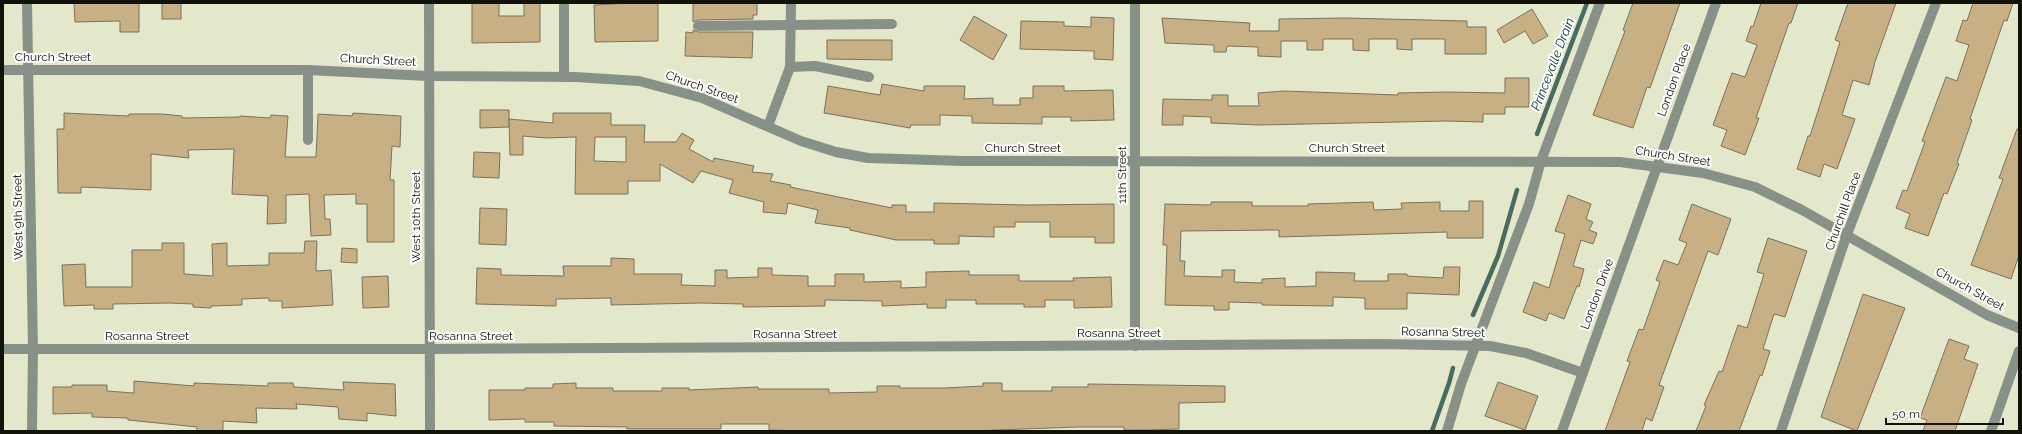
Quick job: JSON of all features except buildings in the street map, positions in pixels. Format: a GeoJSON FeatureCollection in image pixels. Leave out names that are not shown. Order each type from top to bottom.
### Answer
{"type":"FeatureCollection","features":[{"type":"Feature","properties":{"kind":"street","name":"West 9th Street"},"geometry":{"type":"LineString","coordinates":[[27,3],[34,349],[32,431]]}},
{"type":"Feature","properties":{"kind":"street","name":"West 10th Street"},"geometry":{"type":"LineString","coordinates":[[429,3],[430,431]]}},
{"type":"Feature","properties":{"kind":"street"},"geometry":{"type":"LineString","coordinates":[[564,3],[564,77]]}},
{"type":"Feature","properties":{"kind":"street"},"geometry":{"type":"LineString","coordinates":[[768,126],[790,67],[791,3]]}},
{"type":"Feature","properties":{"kind":"street","name":"11th Street"},"geometry":{"type":"LineString","coordinates":[[1135,3],[1135,346]]}},
{"type":"Feature","properties":{"kind":"street"},"geometry":{"type":"LineString","coordinates":[[1447,431],[1461,384],[1529,204],[1541,161],[1600,3]]}},
{"type":"Feature","properties":{"kind":"street","name":"London Place"},"geometry":{"type":"LineString","coordinates":[[1657,166],[1716,3]]}},
{"type":"Feature","properties":{"kind":"street","name":"Churchill Place"},"geometry":{"type":"LineString","coordinates":[[1781,431],[1846,237],[1936,3]]}},
{"type":"Feature","properties":{"kind":"street"},"geometry":{"type":"LineString","coordinates":[[698,26],[892,24]]}},
{"type":"Feature","properties":{"kind":"street"},"geometry":{"type":"LineString","coordinates":[[790,67],[815,66],[869,77]]}},
{"type":"Feature","properties":{"kind":"street","name":"Church Street"},"geometry":{"type":"LineString","coordinates":[[3,70],[308,70],[428,76],[564,77],[639,81],[702,98],[801,141],[836,152],[868,158],[924,161],[1541,161],[1620,162],[1657,166],[1703,173],[1755,187],[1802,210],[1846,237],[1925,279],[1987,315],[2019,328]]}},
{"type":"Feature","properties":{"kind":"street"},"geometry":{"type":"LineString","coordinates":[[308,70],[308,140]]}},
{"type":"Feature","properties":{"kind":"street","name":"London Drive"},"geometry":{"type":"LineString","coordinates":[[1562,431],[1657,166]]}},
{"type":"Feature","properties":{"kind":"street","name":"Rosanna Street"},"geometry":{"type":"LineString","coordinates":[[3,349],[430,349],[1380,344],[1476,345],[1490,346],[1526,353],[1583,373]]}},
{"type":"Feature","properties":{"kind":"street"},"geometry":{"type":"LineString","coordinates":[[1991,431],[2019,351]]}},
{"type":"Feature","properties":{"kind":"waterway","name":"Princevalle Drain"},"geometry":{"type":"LineString","coordinates":[[1537,134],[1587,3]]}},
{"type":"Feature","properties":{"kind":"waterway","name":"Princevalle Drain"},"geometry":{"type":"LineString","coordinates":[[1473,315],[1498,256],[1517,190]]}},
{"type":"Feature","properties":{"kind":"waterway","name":"Princevalle Drain"},"geometry":{"type":"LineString","coordinates":[[1432,431],[1453,368]]}}]}
